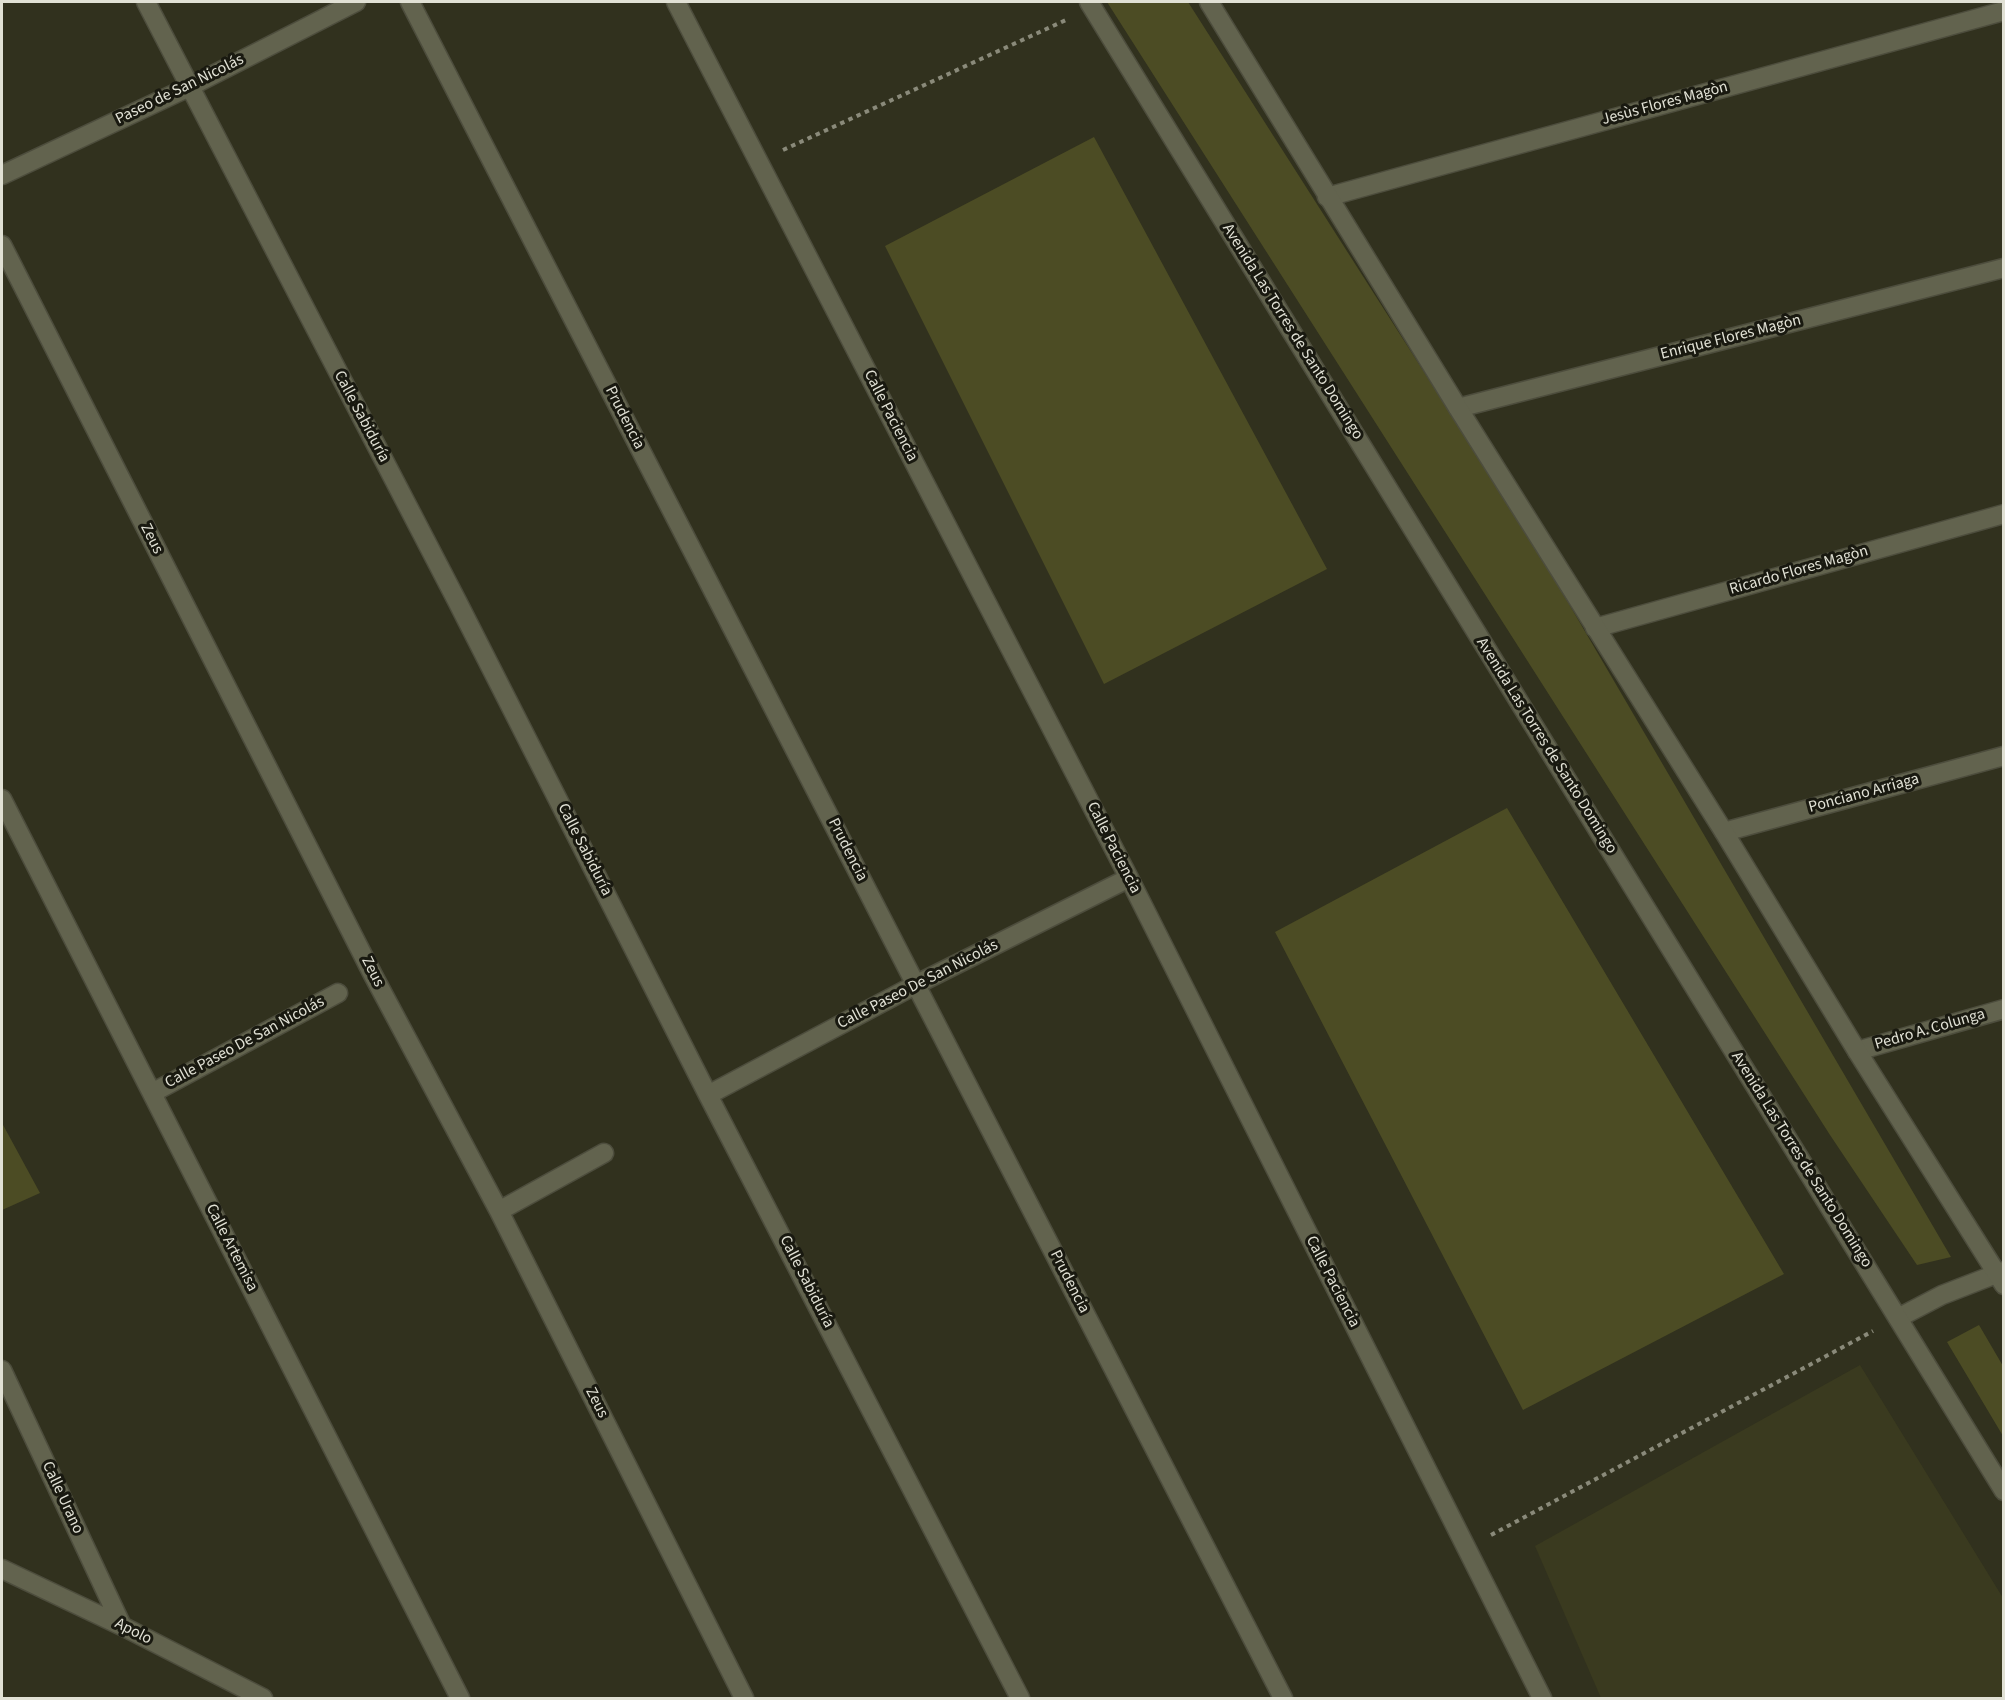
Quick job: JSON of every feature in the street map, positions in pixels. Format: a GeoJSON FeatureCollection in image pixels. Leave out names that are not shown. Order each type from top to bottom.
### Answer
{"type":"FeatureCollection","features":[{"type":"Feature","properties":{"kind":"street","name":"Calle Sabiduría"},"geometry":{"type":"LineString","coordinates":[[146,2],[457,601],[708,1095],[1020,1698]]}},
{"type":"Feature","properties":{"kind":"street","name":"Paseo de San Nicolás"},"geometry":{"type":"LineString","coordinates":[[2,175],[189,87],[356,2]]}},
{"type":"Feature","properties":{"kind":"street","name":"Prudencia"},"geometry":{"type":"LineString","coordinates":[[410,2],[1283,1698]]}},
{"type":"Feature","properties":{"kind":"street","name":"Calle Paciencia"},"geometry":{"type":"LineString","coordinates":[[676,2],[1129,878],[1542,1698]]}},
{"type":"Feature","properties":{"kind":"street"},"geometry":{"type":"LineString","coordinates":[[1209,2],[1327,197],[1724,832],[1857,1051],[2001,1276],[1942,1295],[1898,1318]]}},
{"type":"Feature","properties":{"kind":"street","name":"Avenida Las Torres de Santo Domingo"},"geometry":{"type":"LineString","coordinates":[[1091,5],[2004,1491]]}},
{"type":"Feature","properties":{"kind":"street","name":"Jesùs Flores Magòn"},"geometry":{"type":"LineString","coordinates":[[1327,197],[2004,11]]}},
{"type":"Feature","properties":{"kind":"street","name":"Zeus"},"geometry":{"type":"LineString","coordinates":[[2,245],[373,975],[499,1211],[744,1698]]}},
{"type":"Feature","properties":{"kind":"street","name":"Enrique Flores Magòn"},"geometry":{"type":"LineString","coordinates":[[1458,408],[2004,268]]}},
{"type":"Feature","properties":{"kind":"street","name":"Ricardo Flores Magòn"},"geometry":{"type":"LineString","coordinates":[[1595,628],[2004,514]]}},
{"type":"Feature","properties":{"kind":"street","name":"Ponciano Arriaga"},"geometry":{"type":"LineString","coordinates":[[1724,832],[2004,756]]}},
{"type":"Feature","properties":{"kind":"street","name":"Calle Artemisa"},"geometry":{"type":"LineString","coordinates":[[2,799],[459,1698]]}},
{"type":"Feature","properties":{"kind":"street","name":"Calle Paseo De San Nicolás"},"geometry":{"type":"LineString","coordinates":[[708,1095],[917,984],[1129,878]]}},
{"type":"Feature","properties":{"kind":"street","name":"Calle Paseo De San Nicolás"},"geometry":{"type":"LineString","coordinates":[[152,1093],[339,993]]}},
{"type":"Feature","properties":{"kind":"street","name":"Pedro A. Colunga"},"geometry":{"type":"LineString","coordinates":[[1857,1051],[2004,1009]]}},
{"type":"Feature","properties":{"kind":"street"},"geometry":{"type":"LineString","coordinates":[[499,1211],[604,1153]]}},
{"type":"Feature","properties":{"kind":"street","name":"Calle Urano"},"geometry":{"type":"LineString","coordinates":[[2,1370],[122,1626]]}},
{"type":"Feature","properties":{"kind":"street","name":"Apolo"},"geometry":{"type":"LineString","coordinates":[[2,1569],[122,1626],[263,1698]]}},
{"type":"Feature","properties":{"kind":"path"},"geometry":{"type":"LineString","coordinates":[[758,161],[1091,5]]}},
{"type":"Feature","properties":{"kind":"path"},"geometry":{"type":"LineString","coordinates":[[1466,1548],[1898,1318]]}},
{"type":"Feature","properties":{"kind":"shaded area"},"geometry":{"type":"Polygon","coordinates":[[[1107,2],[1188,2],[1535,546],[1951,1257],[1917,1265],[1830,1135],[1107,2]]]}},
{"type":"Feature","properties":{"kind":"shaded area"},"geometry":{"type":"Polygon","coordinates":[[[1094,137],[1327,569],[1104,684],[885,246],[1094,137]]]}},
{"type":"Feature","properties":{"kind":"shaded area"},"geometry":{"type":"Polygon","coordinates":[[[1507,808],[1784,1274],[1523,1410],[1275,932],[1507,808]]]}},
{"type":"Feature","properties":{"kind":"shaded area"},"geometry":{"type":"Polygon","coordinates":[[[2,1123],[40,1193],[2,1210],[2,1123]]]}},
{"type":"Feature","properties":{"kind":"shaded area"},"geometry":{"type":"Polygon","coordinates":[[[1979,1325],[2003,1366],[2003,1436],[1947,1342],[1979,1325]]]}},
{"type":"Feature","properties":{"kind":"shaded area"},"geometry":{"type":"Polygon","coordinates":[[[1860,1365],[2003,1598],[2003,1698],[1601,1698],[1535,1546],[1860,1365]]]}}]}
